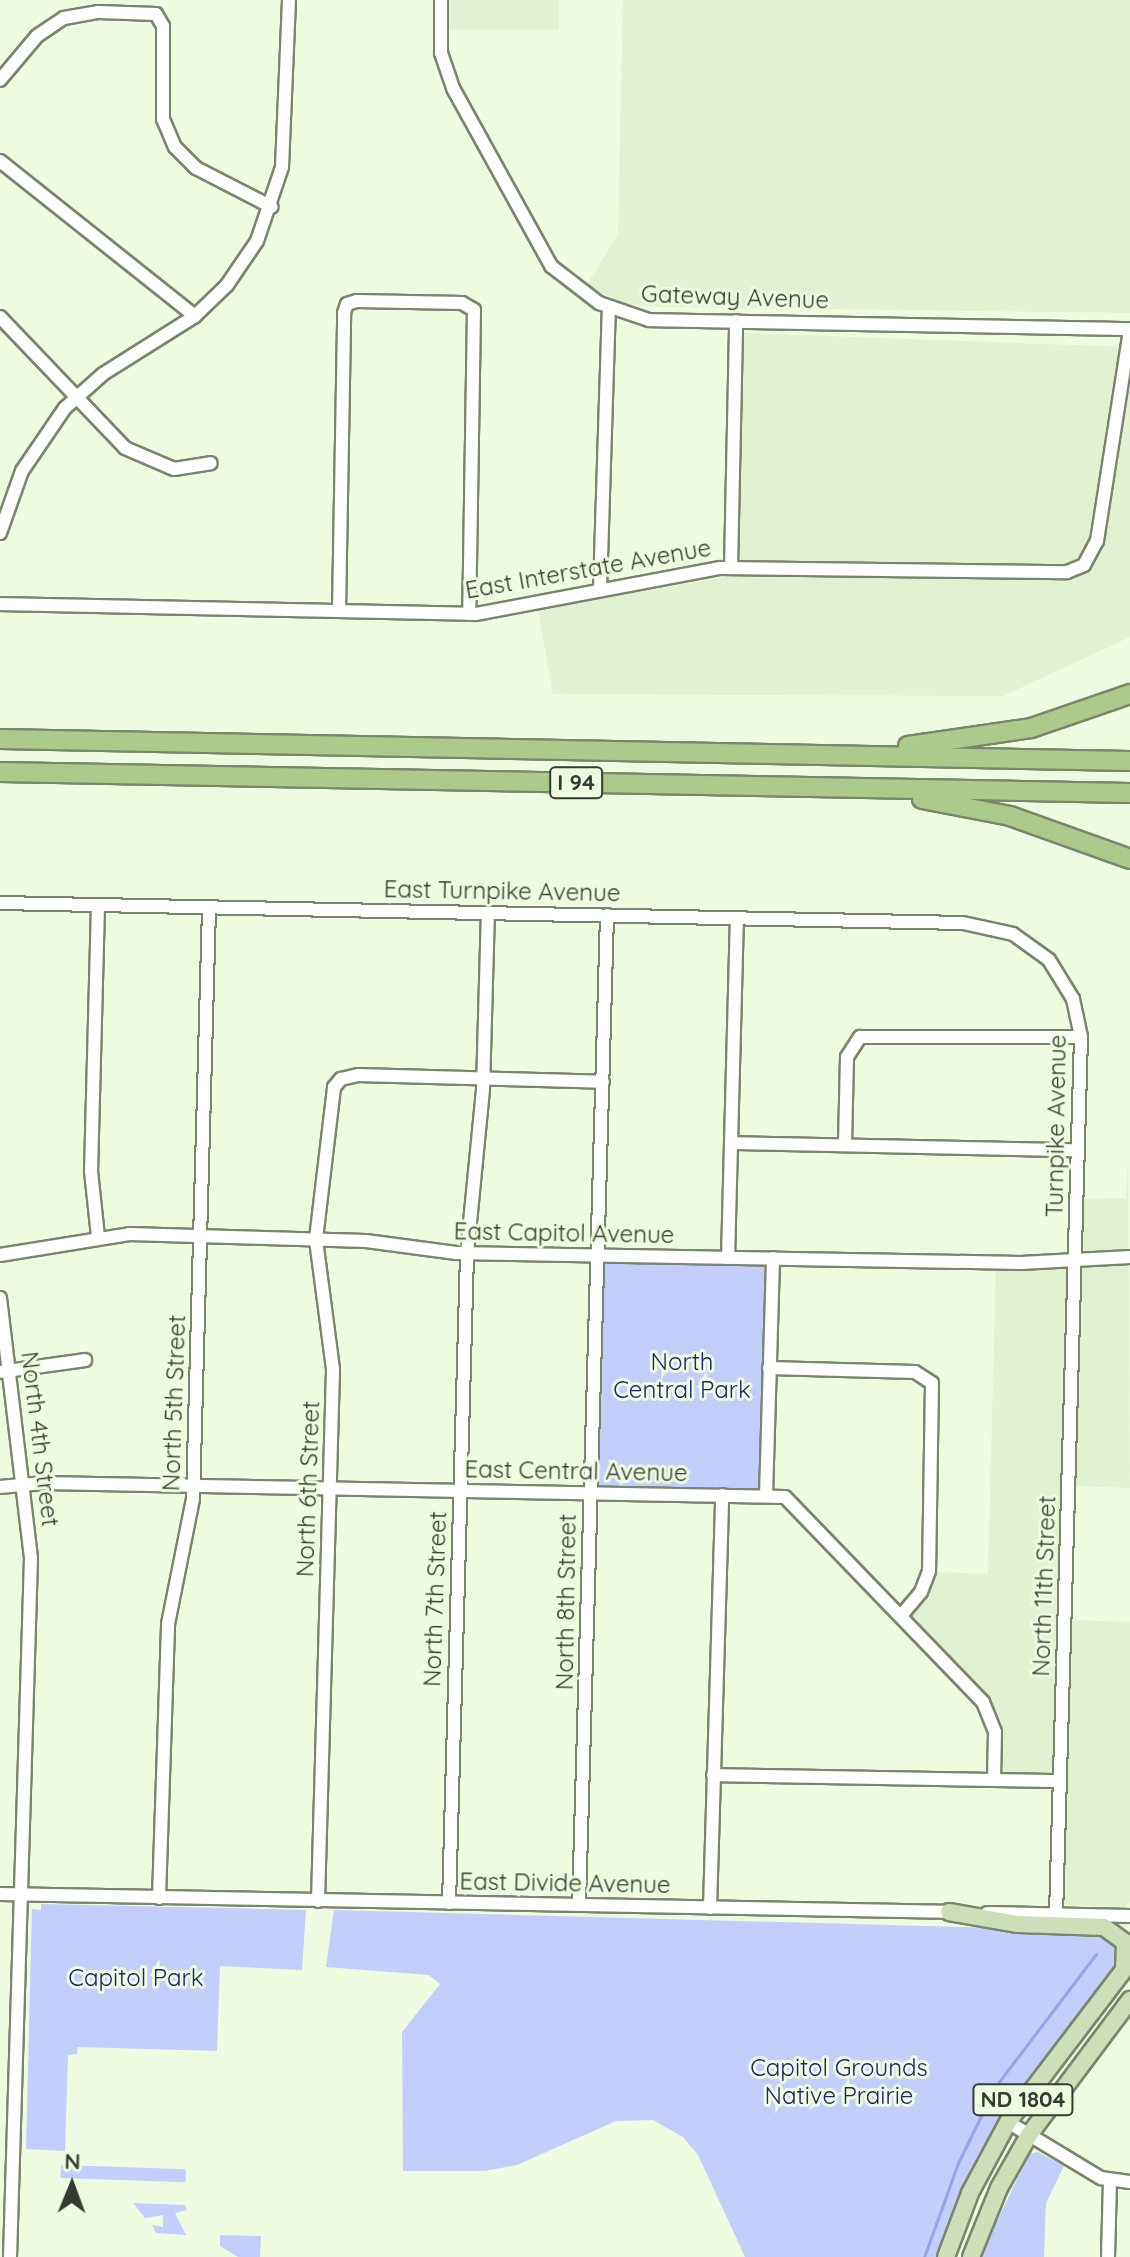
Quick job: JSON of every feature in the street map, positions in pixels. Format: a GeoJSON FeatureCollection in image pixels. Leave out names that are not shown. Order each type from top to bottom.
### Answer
{"type":"FeatureCollection","features":[{"type":"Feature","properties":{"kind":"highway"},"geometry":{"type":"LineString","coordinates":[[715,753],[952,742],[1049,723],[1130,694]]}},
{"type":"Feature","properties":{"kind":"highway","name":"I 94"},"geometry":{"type":"LineString","coordinates":[[0,739],[1130,761]]}},
{"type":"Feature","properties":{"kind":"highway","name":"I 94"},"geometry":{"type":"LineString","coordinates":[[0,772],[1130,793]]}},
{"type":"Feature","properties":{"kind":"highway"},"geometry":{"type":"LineString","coordinates":[[647,784],[954,804],[1052,828],[1130,859]]}},
{"type":"Feature","properties":{"kind":"main road"},"geometry":{"type":"LineString","coordinates":[[949,1912],[1018,1924],[1104,1927],[1125,1942],[1127,1965]]}},
{"type":"Feature","properties":{"kind":"main road","name":"ND 1804"},"geometry":{"type":"LineString","coordinates":[[946,2257],[970,2193],[1008,2122],[1127,1965]]}},
{"type":"Feature","properties":{"kind":"main road","name":"ND 1804"},"geometry":{"type":"LineString","coordinates":[[971,2257],[999,2188],[1029,2135],[1130,2000]]}},
{"type":"Feature","properties":{"kind":"street"},"geometry":{"type":"LineString","coordinates":[[0,533],[15,486],[36,445],[74,398],[195,316],[237,271],[272,207],[285,139],[289,0]]}},
{"type":"Feature","properties":{"kind":"street","name":"Gateway Avenue"},"geometry":{"type":"LineString","coordinates":[[441,0],[446,71],[538,244],[568,283],[609,307],[649,320],[1130,329]]}},
{"type":"Feature","properties":{"kind":"street"},"geometry":{"type":"LineString","coordinates":[[0,80],[37,36],[64,18],[98,12],[156,14],[163,26],[163,119],[175,147],[196,168],[272,207]]}},
{"type":"Feature","properties":{"kind":"street"},"geometry":{"type":"LineString","coordinates":[[0,161],[195,316]]}},
{"type":"Feature","properties":{"kind":"street"},"geometry":{"type":"LineString","coordinates":[[339,611],[347,304],[472,307],[469,614]]}},
{"type":"Feature","properties":{"kind":"street"},"geometry":{"type":"LineString","coordinates":[[600,590],[609,307]]}},
{"type":"Feature","properties":{"kind":"street"},"geometry":{"type":"LineString","coordinates":[[0,317],[115,441],[145,460],[181,469],[211,463]]}},
{"type":"Feature","properties":{"kind":"street"},"geometry":{"type":"LineString","coordinates":[[731,568],[736,321]]}},
{"type":"Feature","properties":{"kind":"street","name":"East Interstate Avenue"},"geometry":{"type":"LineString","coordinates":[[0,604],[469,614],[731,568],[1048,574],[1084,565],[1097,541],[1130,329]]}},
{"type":"Feature","properties":{"kind":"street"},"geometry":{"type":"LineString","coordinates":[[1,480],[15,486]]}},
{"type":"Feature","properties":{"kind":"street","name":"East Turnpike Avenue"},"geometry":{"type":"LineString","coordinates":[[0,903],[963,923],[1003,930]]}},
{"type":"Feature","properties":{"kind":"street"},"geometry":{"type":"LineString","coordinates":[[98,905],[91,1171],[98,1237]]}},
{"type":"Feature","properties":{"kind":"street","name":"North 5th Street"},"geometry":{"type":"LineString","coordinates":[[159,1898],[168,1624],[194,1485],[209,907]]}},
{"type":"Feature","properties":{"kind":"street","name":"North 7th Street"},"geometry":{"type":"LineString","coordinates":[[449,1903],[467,1253],[484,1077],[488,913]]}},
{"type":"Feature","properties":{"kind":"street","name":"North 8th Street"},"geometry":{"type":"LineString","coordinates":[[579,1905],[607,915]]}},
{"type":"Feature","properties":{"kind":"street"},"geometry":{"type":"LineString","coordinates":[[728,1258],[737,918]]}},
{"type":"Feature","properties":{"kind":"street","name":"Turnpike Avenue"},"geometry":{"type":"LineString","coordinates":[[1003,930],[1031,945],[1057,969],[1073,999],[1081,1037],[1075,1260]]}},
{"type":"Feature","properties":{"kind":"street"},"geometry":{"type":"LineString","coordinates":[[845,1145],[847,1057],[860,1037],[1081,1037]]}},
{"type":"Feature","properties":{"kind":"street","name":"North 6th Street"},"geometry":{"type":"LineString","coordinates":[[318,1901],[333,1354],[316,1239],[336,1082],[358,1075],[484,1077]]}},
{"type":"Feature","properties":{"kind":"street"},"geometry":{"type":"LineString","coordinates":[[484,1077],[603,1082]]}},
{"type":"Feature","properties":{"kind":"street"},"geometry":{"type":"LineString","coordinates":[[731,1143],[1078,1150]]}},
{"type":"Feature","properties":{"kind":"street","name":"East Capitol Avenue"},"geometry":{"type":"LineString","coordinates":[[0,1255],[98,1237],[200,1236],[316,1239],[467,1253],[597,1256],[1075,1260],[1130,1257]]}},
{"type":"Feature","properties":{"kind":"street"},"geometry":{"type":"LineString","coordinates":[[766,1496],[773,1258]]}},
{"type":"Feature","properties":{"kind":"street","name":"North 11th Street"},"geometry":{"type":"LineString","coordinates":[[1056,1914],[1075,1260]]}},
{"type":"Feature","properties":{"kind":"street","name":"North 4th Street"},"geometry":{"type":"LineString","coordinates":[[0,1298],[5,1371],[26,1484],[31,1585],[22,1895],[6,2226],[10,2257]]}},
{"type":"Feature","properties":{"kind":"street"},"geometry":{"type":"LineString","coordinates":[[5,1371],[85,1360]]}},
{"type":"Feature","properties":{"kind":"street"},"geometry":{"type":"LineString","coordinates":[[769,1368],[915,1372],[932,1383],[929,1571],[921,1592],[902,1615]]}},
{"type":"Feature","properties":{"kind":"street","name":"East Central Avenue"},"geometry":{"type":"LineString","coordinates":[[0,1487],[26,1484],[194,1485],[591,1492],[766,1496],[794,1503],[989,1711],[995,1732],[994,1780]]}},
{"type":"Feature","properties":{"kind":"street"},"geometry":{"type":"LineString","coordinates":[[710,1908],[722,1495]]}},
{"type":"Feature","properties":{"kind":"street"},"geometry":{"type":"LineString","coordinates":[[713,1775],[1060,1781]]}},
{"type":"Feature","properties":{"kind":"street","name":"East Divide Avenue"},"geometry":{"type":"LineString","coordinates":[[0,1894],[1130,1916]]}},
{"type":"Feature","properties":{"kind":"street"},"geometry":{"type":"LineString","coordinates":[[1008,2122],[1110,2182],[1130,2182]]}},
{"type":"Feature","properties":{"kind":"street"},"geometry":{"type":"LineString","coordinates":[[1108,2257],[1110,2182]]}},
{"type":"Feature","properties":{"kind":"shaded area"},"geometry":{"type":"Polygon","coordinates":[[[444,0],[559,0],[559,30],[444,30],[444,0]]]}},
{"type":"Feature","properties":{"kind":"shaded area"},"geometry":{"type":"Polygon","coordinates":[[[623,0],[1130,0],[1130,313],[662,307],[627,304],[586,286],[618,234],[623,0]]]}},
{"type":"Feature","properties":{"kind":"shaded area"},"geometry":{"type":"Polygon","coordinates":[[[743,333],[1130,347],[1130,637],[1003,696],[553,694],[538,610],[735,575],[743,333]]]}},
{"type":"Feature","properties":{"kind":"shaded area"},"geometry":{"type":"Polygon","coordinates":[[[1128,1158],[1130,1488],[1073,1486],[1069,1620],[1130,1622],[1130,1901],[1125,1907],[1061,1905],[1064,1778],[998,1776],[1001,1730],[996,1713],[910,1616],[935,1572],[988,1574],[996,1258],[1079,1254],[1081,1199],[1126,1198],[1128,1158]]]}},
{"type":"Feature","properties":{"kind":"green space","name":"North Central Park"},"geometry":{"type":"Polygon","coordinates":[[[597,1256],[773,1259],[769,1495],[593,1492],[597,1256]]]}},
{"type":"Feature","properties":{"kind":"green space","name":"Capitol Park"},"geometry":{"type":"Polygon","coordinates":[[[41,1904],[306,1910],[302,1970],[220,1966],[217,2051],[78,2047],[77,2054],[68,2055],[65,2151],[26,2149],[32,1909],[41,1910],[41,1904]]]}},
{"type":"Feature","properties":{"kind":"green space","name":"Capitol Grounds Native Prairie"},"geometry":{"type":"Polygon","coordinates":[[[334,1910],[1109,1931],[1124,1943],[1122,1957],[1004,2113],[968,2176],[937,2257],[745,2257],[698,2155],[683,2137],[653,2120],[616,2121],[517,2165],[485,2171],[403,2171],[402,2032],[440,1984],[429,1975],[326,1967],[334,1910]]]}},
{"type":"Feature","properties":{"kind":"green space"},"geometry":{"type":"Polygon","coordinates":[[[1038,2152],[1064,2166],[1046,2203],[1044,2257],[980,2257],[1029,2154],[1038,2152]]]}},
{"type":"Feature","properties":{"kind":"green space"},"geometry":{"type":"Polygon","coordinates":[[[61,2165],[186,2169],[185,2182],[61,2178],[61,2165]]]}},
{"type":"Feature","properties":{"kind":"green space"},"geometry":{"type":"Polygon","coordinates":[[[133,2203],[185,2205],[187,2210],[175,2213],[186,2235],[156,2233],[152,2225],[163,2227],[163,2215],[145,2218],[133,2203]]]}},
{"type":"Feature","properties":{"kind":"green space"},"geometry":{"type":"Polygon","coordinates":[[[220,2235],[261,2236],[260,2257],[238,2257],[220,2246],[220,2235]]]}},
{"type":"Feature","properties":{"kind":"waterway"},"geometry":{"type":"LineString","coordinates":[[924,2257],[958,2163],[995,2087],[1096,1954]]}}]}
